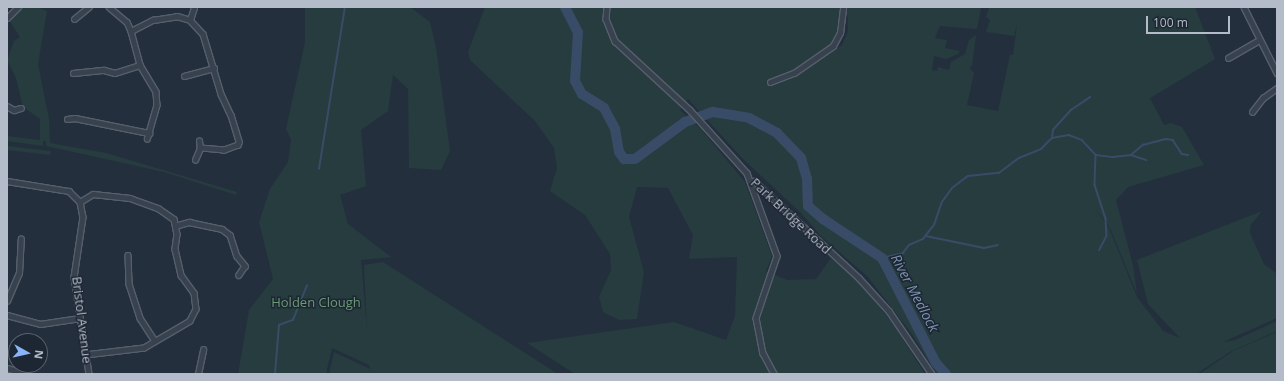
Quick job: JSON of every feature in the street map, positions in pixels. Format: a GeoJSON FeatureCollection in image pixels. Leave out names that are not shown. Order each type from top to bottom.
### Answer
{"type":"FeatureCollection","features":[{"type":"Feature","properties":{"kind":"street"},"geometry":{"type":"LineString","coordinates":[[7,18],[18,7]]}},
{"type":"Feature","properties":{"kind":"street"},"geometry":{"type":"LineString","coordinates":[[74,19],[89,7]]}},
{"type":"Feature","properties":{"kind":"street"},"geometry":{"type":"LineString","coordinates":[[108,7],[127,22],[131,31],[140,65],[158,98],[147,139]]}},
{"type":"Feature","properties":{"kind":"street","name":"Park Bridge Road"},"geometry":{"type":"LineString","coordinates":[[607,7],[606,19],[616,41],[704,124],[747,173],[751,182],[754,181],[859,278],[889,311],[932,374]]}},
{"type":"Feature","properties":{"kind":"street"},"geometry":{"type":"LineString","coordinates":[[770,82],[794,73],[833,46],[840,33],[843,7]]}},
{"type":"Feature","properties":{"kind":"street"},"geometry":{"type":"LineString","coordinates":[[1244,7],[1259,40],[1277,73]]}},
{"type":"Feature","properties":{"kind":"street"},"geometry":{"type":"LineString","coordinates":[[190,20],[194,8],[200,9]]}},
{"type":"Feature","properties":{"kind":"street"},"geometry":{"type":"LineString","coordinates":[[131,31],[165,17],[177,16],[190,20],[203,34],[239,142],[238,145],[224,150],[200,148]]}},
{"type":"Feature","properties":{"kind":"street"},"geometry":{"type":"LineString","coordinates":[[1228,58],[1259,40]]}},
{"type":"Feature","properties":{"kind":"street"},"geometry":{"type":"LineString","coordinates":[[72,73],[104,70],[116,73],[140,65]]}},
{"type":"Feature","properties":{"kind":"street"},"geometry":{"type":"LineString","coordinates":[[184,76],[214,68]]}},
{"type":"Feature","properties":{"kind":"street"},"geometry":{"type":"LineString","coordinates":[[1252,112],[1263,98],[1277,88]]}},
{"type":"Feature","properties":{"kind":"street"},"geometry":{"type":"LineString","coordinates":[[7,106],[14,110],[21,108]]}},
{"type":"Feature","properties":{"kind":"street"},"geometry":{"type":"LineString","coordinates":[[66,119],[76,118],[149,133]]}},
{"type":"Feature","properties":{"kind":"street"},"geometry":{"type":"LineString","coordinates":[[195,160],[200,148],[199,141]]}},
{"type":"Feature","properties":{"kind":"street"},"geometry":{"type":"LineString","coordinates":[[7,181],[68,191],[80,202],[93,194],[130,198],[158,208],[174,220],[175,249],[181,275],[194,293],[196,309],[190,321],[144,348],[84,355]]}},
{"type":"Feature","properties":{"kind":"street"},"geometry":{"type":"LineString","coordinates":[[751,182],[777,256],[756,318],[763,353],[774,374]]}},
{"type":"Feature","properties":{"kind":"street","name":"Bristol Avenue"},"geometry":{"type":"LineString","coordinates":[[80,202],[83,217],[74,277],[84,355],[89,374]]}},
{"type":"Feature","properties":{"kind":"street"},"geometry":{"type":"LineString","coordinates":[[175,226],[189,222],[222,229],[230,235],[237,256],[245,266],[239,275]]}},
{"type":"Feature","properties":{"kind":"street"},"geometry":{"type":"LineString","coordinates":[[7,301],[19,273],[21,239]]}},
{"type":"Feature","properties":{"kind":"street"},"geometry":{"type":"LineString","coordinates":[[128,255],[129,284],[140,318],[155,341]]}},
{"type":"Feature","properties":{"kind":"street"},"geometry":{"type":"LineString","coordinates":[[7,315],[40,324],[80,318]]}},
{"type":"Feature","properties":{"kind":"street"},"geometry":{"type":"LineString","coordinates":[[198,374],[204,350]]}},
{"type":"Feature","properties":{"kind":"street"},"geometry":{"type":"LineString","coordinates":[[7,368],[27,374]]}},
{"type":"Feature","properties":{"kind":"green space"},"geometry":{"type":"Polygon","coordinates":[[[22,7],[37,7],[47,11],[38,64],[49,119],[50,143],[106,153],[237,192],[236,195],[164,172],[46,146],[46,141],[43,141],[43,146],[7,141],[7,136],[40,140],[40,119],[23,107],[16,78],[7,60],[14,41],[20,37],[9,20],[22,7]]]}},
{"type":"Feature","properties":{"kind":"green space","name":"Holden Clough"},"geometry":{"type":"Polygon","coordinates":[[[305,7],[410,7],[430,22],[436,47],[450,151],[441,170],[409,168],[408,89],[393,75],[388,111],[361,130],[366,186],[340,195],[348,224],[391,257],[361,260],[367,330],[364,265],[383,262],[558,374],[329,374],[334,352],[370,369],[369,365],[332,348],[326,374],[238,374],[249,310],[273,279],[259,222],[270,189],[288,162],[291,140],[286,129],[305,42],[305,7]]]}},
{"type":"Feature","properties":{"kind":"green space"},"geometry":{"type":"Polygon","coordinates":[[[485,7],[840,7],[840,21],[834,41],[799,66],[803,70],[842,45],[848,31],[847,7],[981,8],[977,29],[940,26],[935,38],[947,40],[945,48],[960,51],[958,54],[946,59],[934,56],[932,70],[937,71],[938,67],[949,70],[951,62],[965,54],[969,40],[976,35],[972,66],[969,67],[974,73],[967,105],[998,111],[1010,55],[1013,55],[1017,24],[1014,36],[986,32],[990,20],[986,17],[989,7],[1195,7],[1215,59],[1150,98],[1164,125],[1171,123],[1182,127],[1204,165],[1128,187],[1116,200],[1133,265],[1137,294],[1110,228],[1093,206],[1109,228],[1137,297],[1163,331],[1180,338],[1148,304],[1137,260],[1262,211],[1250,226],[1250,233],[1264,264],[1277,274],[1277,318],[1223,342],[1235,340],[1277,321],[1277,331],[1230,352],[1199,372],[1201,374],[936,374],[912,334],[868,277],[822,237],[800,212],[742,158],[688,99],[680,110],[701,129],[745,182],[772,256],[766,271],[787,280],[816,279],[831,258],[864,287],[896,328],[925,374],[575,374],[527,343],[674,322],[726,340],[735,316],[737,257],[689,259],[693,235],[668,188],[637,187],[629,217],[644,272],[637,319],[619,320],[603,312],[599,297],[611,270],[610,254],[585,215],[550,191],[557,168],[554,148],[535,121],[470,60],[468,52],[485,7]]]}},
{"type":"Feature","properties":{"kind":"green space"},"geometry":{"type":"Polygon","coordinates":[[[7,146],[51,151],[50,155],[7,150],[7,146]]]}},
{"type":"Feature","properties":{"kind":"green space"},"geometry":{"type":"Polygon","coordinates":[[[1277,332],[1277,374],[1201,373],[1233,351],[1277,332]]]}},
{"type":"Feature","properties":{"kind":"waterway"},"geometry":{"type":"LineString","coordinates":[[319,169],[345,7]]}},
{"type":"Feature","properties":{"kind":"waterway","name":"River Medlock"},"geometry":{"type":"LineString","coordinates":[[565,7],[578,32],[575,81],[582,94],[604,108],[615,129],[619,152],[624,159],[635,159],[685,122],[713,112],[749,118],[777,133],[801,158],[807,179],[808,206],[823,219],[882,258],[936,363],[946,374]]}},
{"type":"Feature","properties":{"kind":"waterway"},"geometry":{"type":"LineString","coordinates":[[1052,138],[1053,130],[1071,110],[1090,97]]}},
{"type":"Feature","properties":{"kind":"waterway"},"geometry":{"type":"LineString","coordinates":[[882,258],[903,253],[909,245],[923,239],[934,225],[942,202],[952,188],[968,176],[999,173],[1019,158],[1041,149],[1052,138],[1069,135],[1082,140],[1096,155],[1113,157],[1131,155],[1143,145],[1165,139],[1173,140],[1182,154],[1188,155]]}},
{"type":"Feature","properties":{"kind":"waterway"},"geometry":{"type":"LineString","coordinates":[[1096,155],[1095,185],[1106,218],[1107,236],[1100,250]]}},
{"type":"Feature","properties":{"kind":"waterway"},"geometry":{"type":"LineString","coordinates":[[1131,155],[1146,160]]}},
{"type":"Feature","properties":{"kind":"waterway"},"geometry":{"type":"LineString","coordinates":[[926,236],[984,248],[998,245]]}},
{"type":"Feature","properties":{"kind":"waterway"},"geometry":{"type":"LineString","coordinates":[[275,374],[279,325],[293,320],[307,286]]}}]}
